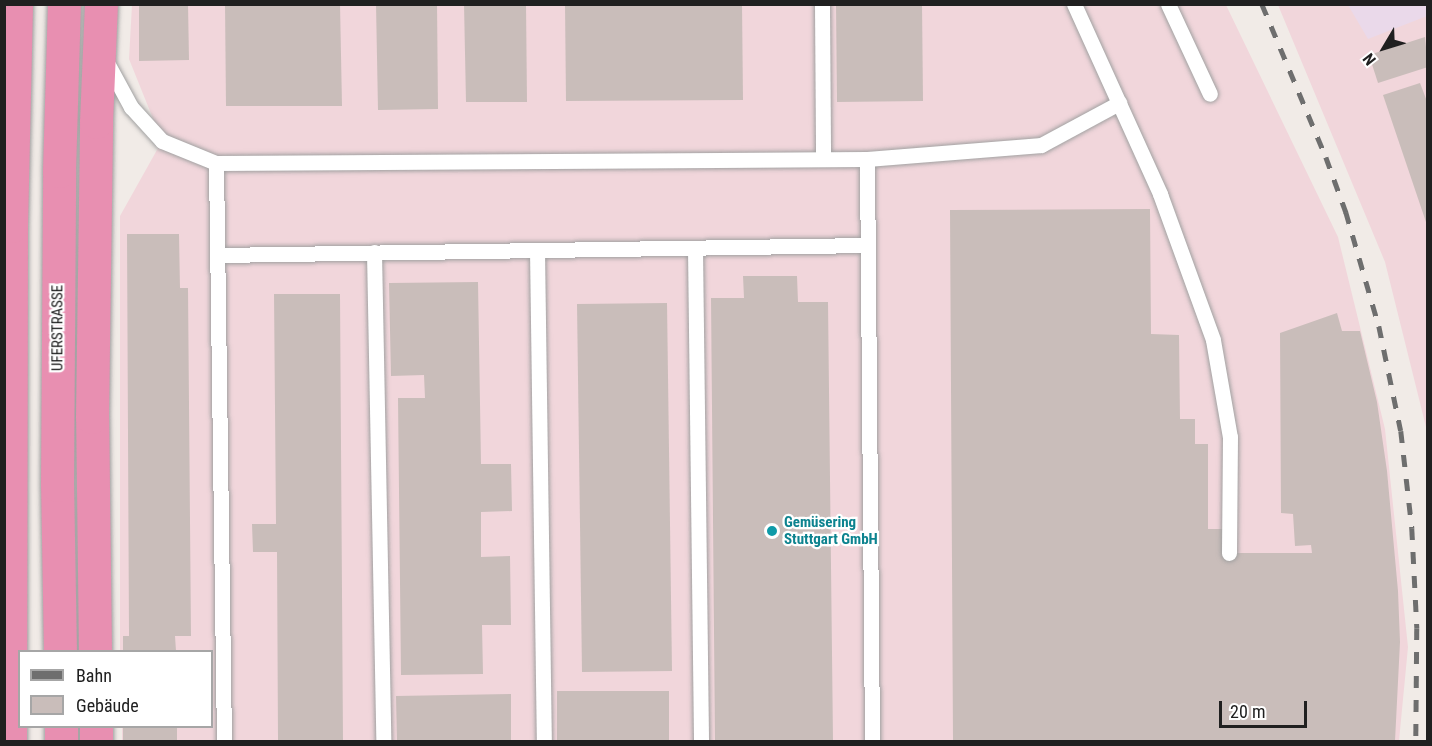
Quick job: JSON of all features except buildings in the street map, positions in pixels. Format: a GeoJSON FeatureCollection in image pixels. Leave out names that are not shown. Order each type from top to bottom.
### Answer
{"type":"FeatureCollection","features":[{"type":"Feature","properties":{"kind":"highway"},"geometry":{"type":"LineString","coordinates":[[10,741],[11,226],[16,4]]}},
{"type":"Feature","properties":{"kind":"highway","name":"UFERSTRASSE"},"geometry":{"type":"LineString","coordinates":[[60,650],[57,485],[59,171],[64,4]]}},
{"type":"Feature","properties":{"kind":"highway"},"geometry":{"type":"LineString","coordinates":[[95,650],[93,417],[101,4]]}},
{"type":"Feature","properties":{"kind":"lane"},"geometry":{"type":"LineString","coordinates":[[822,4],[824,159]]}},
{"type":"Feature","properties":{"kind":"lane"},"geometry":{"type":"LineString","coordinates":[[1074,4],[1161,194],[1213,340],[1230,437],[1229,554]]}},
{"type":"Feature","properties":{"kind":"lane"},"geometry":{"type":"LineString","coordinates":[[1168,4],[1210,94]]}},
{"type":"Feature","properties":{"kind":"lane"},"geometry":{"type":"LineString","coordinates":[[99,49],[131,107],[162,141],[216,163],[867,159],[1041,146],[1119,103]]}},
{"type":"Feature","properties":{"kind":"lane"},"geometry":{"type":"LineString","coordinates":[[867,159],[872,741]]}},
{"type":"Feature","properties":{"kind":"lane"},"geometry":{"type":"LineString","coordinates":[[216,163],[224,741]]}},
{"type":"Feature","properties":{"kind":"lane"},"geometry":{"type":"LineString","coordinates":[[217,255],[868,245]]}},
{"type":"Feature","properties":{"kind":"lane"},"geometry":{"type":"LineString","coordinates":[[695,248],[701,741]]}},
{"type":"Feature","properties":{"kind":"lane"},"geometry":{"type":"LineString","coordinates":[[537,250],[544,741]]}},
{"type":"Feature","properties":{"kind":"lane"},"geometry":{"type":"LineString","coordinates":[[374,252],[383,741]]}},
{"type":"Feature","properties":{"kind":"shaded area"},"geometry":{"type":"Polygon","coordinates":[[[132,5],[1226,5],[1338,237],[1385,429],[1408,647],[1399,741],[122,741],[122,728],[213,728],[213,650],[120,650],[120,216],[162,141],[129,59],[132,5]]]}},
{"type":"Feature","properties":{"kind":"shaded area"},"geometry":{"type":"Polygon","coordinates":[[[1278,5],[1427,5],[1427,431],[1385,262],[1278,5]]]}},
{"type":"Feature","properties":{"kind":"shaded area"},"geometry":{"type":"Polygon","coordinates":[[[1348,5],[1427,5],[1427,16],[1368,39],[1348,5]]]}},
{"type":"Feature","properties":{"kind":"railway"},"geometry":{"type":"LineString","coordinates":[[1262,4],[1326,157],[1346,212],[1379,326],[1401,431],[1412,528],[1417,628],[1416,742]]}},
{"type":"Feature","properties":{"kind":"place","name":"Gemüsering Stuttgart GmbH"},"geometry":{"type":"Point","coordinates":[772,531]}}]}
